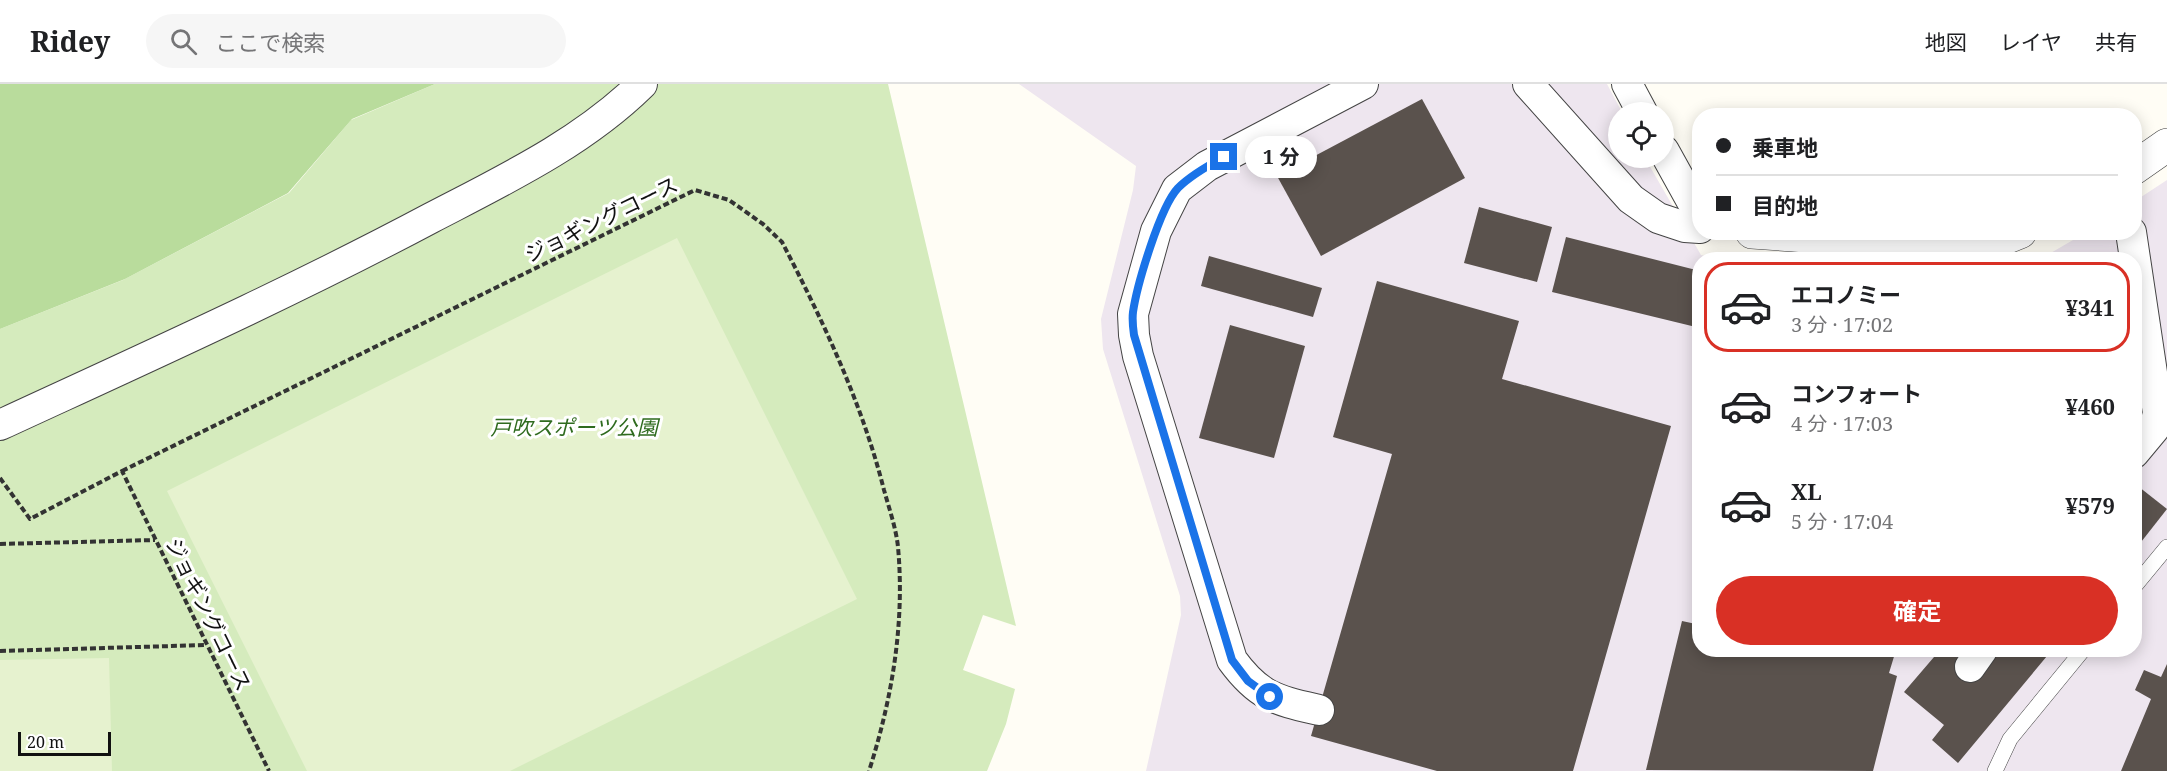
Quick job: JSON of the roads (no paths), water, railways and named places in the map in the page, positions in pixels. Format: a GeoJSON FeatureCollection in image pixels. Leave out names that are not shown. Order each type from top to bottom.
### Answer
{"type":"FeatureCollection","features":[{"type":"Feature","properties":{"kind":"street"},"geometry":{"type":"LineString","coordinates":[[0,425],[345,263],[452,207],[566,144],[621,105],[642,84]]}},
{"type":"Feature","properties":{"kind":"street"},"geometry":{"type":"LineString","coordinates":[[1319,710],[1270,697],[1248,681],[1232,660],[1138,356],[1133,314],[1156,231],[1177,189],[1207,166],[1363,84]]}},
{"type":"Feature","properties":{"kind":"street"},"geometry":{"type":"LineString","coordinates":[[1528,84],[1631,199],[1658,218],[1692,227]]}},
{"type":"Feature","properties":{"kind":"street"},"geometry":{"type":"LineString","coordinates":[[1627,84],[1637,102]]}},
{"type":"Feature","properties":{"kind":"street"},"geometry":{"type":"LineString","coordinates":[[2142,162],[2167,145]]}},
{"type":"Feature","properties":{"kind":"street"},"geometry":{"type":"LineString","coordinates":[[1673,168],[1692,202]]}},
{"type":"Feature","properties":{"kind":"street"},"geometry":{"type":"LineString","coordinates":[[1860,240],[1955,247],[2000,240]]}},
{"type":"Feature","properties":{"kind":"street"},"geometry":{"type":"LineString","coordinates":[[2142,306],[2158,413],[2154,429],[2142,443]]}},
{"type":"Feature","properties":{"kind":"lane"},"geometry":{"type":"LineString","coordinates":[[2142,577],[2167,547]]}},
{"type":"Feature","properties":{"kind":"lane"},"geometry":{"type":"LineString","coordinates":[[1995,771],[1997,762],[2010,739],[2078,657]]}},
{"type":"Feature","properties":{"kind":"park label","name":"戸吹スポーツ公園"},"geometry":{"type":"Point","coordinates":[574,427]}}]}
